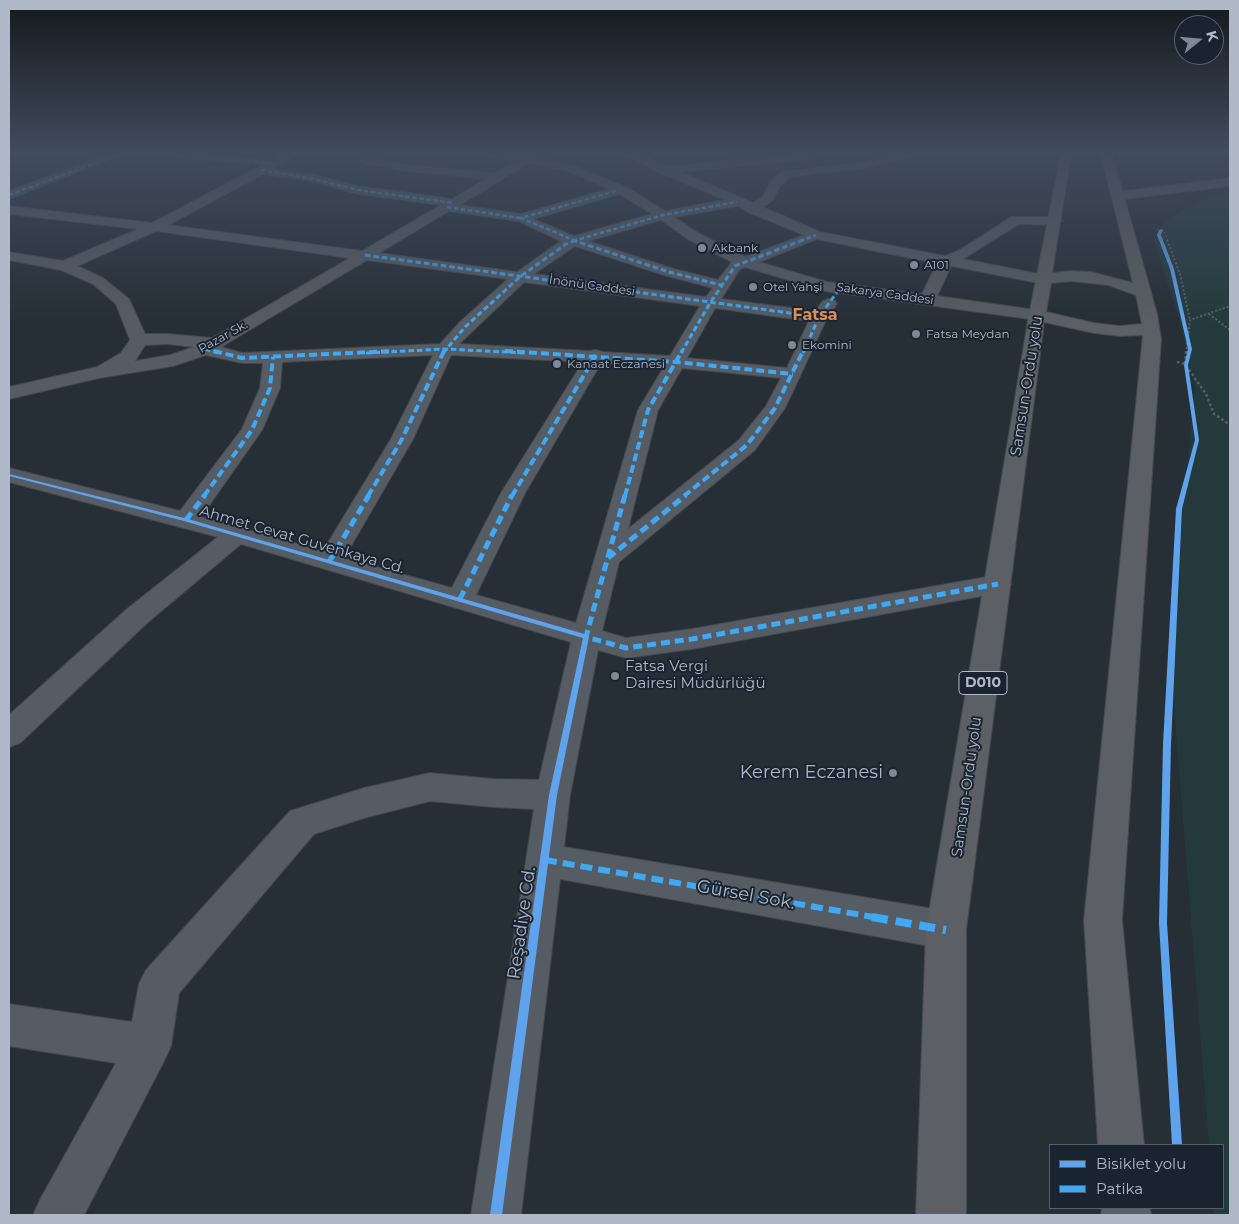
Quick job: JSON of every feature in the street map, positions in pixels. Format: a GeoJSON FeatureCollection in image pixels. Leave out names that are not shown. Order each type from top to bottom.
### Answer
{"type":"FeatureCollection","features":[{"type":"Feature","properties":{"kind":"highway","name":"Samsun-Ordu yolu"},"geometry":{"type":"LineString","coordinates":[[941,1215],[946,930],[1037,315],[1057,211]]}},
{"type":"Feature","properties":{"kind":"highway"},"geometry":{"type":"LineString","coordinates":[[1121,211],[1143,292],[1152,339],[1103,920],[1121,1144]]}},
{"type":"Feature","properties":{"kind":"highway"},"geometry":{"type":"LineString","coordinates":[[1044,279],[1071,276],[1091,278],[1112,281],[1143,292]]}},
{"type":"Feature","properties":{"kind":"highway"},"geometry":{"type":"LineString","coordinates":[[1037,315],[1094,328],[1120,331],[1137,331],[1150,327]]}},
{"type":"Feature","properties":{"kind":"street","name":"İnönü Caddesi"},"geometry":{"type":"LineString","coordinates":[[19,211],[154,227],[521,276],[715,294],[819,317]]}},
{"type":"Feature","properties":{"kind":"street"},"geometry":{"type":"LineString","coordinates":[[65,266],[154,227],[184,211]]}},
{"type":"Feature","properties":{"kind":"street","name":"Pazar Sk."},"geometry":{"type":"LineString","coordinates":[[102,370],[174,360],[210,346],[440,211]]}},
{"type":"Feature","properties":{"kind":"street"},"geometry":{"type":"LineString","coordinates":[[484,211],[521,218],[566,238],[577,240],[669,272],[715,294]]}},
{"type":"Feature","properties":{"kind":"street"},"geometry":{"type":"LineString","coordinates":[[521,218],[545,211]]}},
{"type":"Feature","properties":{"kind":"street","name":"Sakarya Caddesi"},"geometry":{"type":"LineString","coordinates":[[656,211],[693,236],[744,262],[825,286],[1037,315]]}},
{"type":"Feature","properties":{"kind":"street"},"geometry":{"type":"LineString","coordinates":[[329,562],[402,438],[445,349],[466,326],[521,276],[566,244],[663,215],[685,211]]}},
{"type":"Feature","properties":{"kind":"street"},"geometry":{"type":"LineString","coordinates":[[758,211],[816,235],[1044,279]]}},
{"type":"Feature","properties":{"kind":"street"},"geometry":{"type":"LineString","coordinates":[[927,300],[946,261],[965,254],[1016,220],[1055,221]]}},
{"type":"Feature","properties":{"kind":"street"},"geometry":{"type":"LineString","coordinates":[[744,262],[816,235]]}},
{"type":"Feature","properties":{"kind":"street"},"geometry":{"type":"LineString","coordinates":[[9,256],[65,266],[98,281],[123,302],[139,340]]}},
{"type":"Feature","properties":{"kind":"street","name":"Reşadiye Cd."},"geometry":{"type":"LineString","coordinates":[[496,1215],[546,860],[553,795],[586,637],[648,410],[715,294],[736,266],[744,262]]}},
{"type":"Feature","properties":{"kind":"street"},"geometry":{"type":"LineString","coordinates":[[608,558],[747,445],[775,408],[819,317],[840,288]]}},
{"type":"Feature","properties":{"kind":"street"},"geometry":{"type":"LineString","coordinates":[[139,340],[168,339],[210,346],[242,358],[445,349],[596,355],[793,374]]}},
{"type":"Feature","properties":{"kind":"street"},"geometry":{"type":"LineString","coordinates":[[9,392],[102,370],[128,357],[139,340]]}},
{"type":"Feature","properties":{"kind":"street"},"geometry":{"type":"LineString","coordinates":[[460,599],[513,493],[596,355]]}},
{"type":"Feature","properties":{"kind":"street"},"geometry":{"type":"LineString","coordinates":[[186,520],[252,430],[270,388],[273,357]]}},
{"type":"Feature","properties":{"kind":"street","name":"Ahmet Cevat Guvenkaya Cd."},"geometry":{"type":"LineString","coordinates":[[9,476],[186,520],[626,648],[692,639],[998,584]]}},
{"type":"Feature","properties":{"kind":"street"},"geometry":{"type":"LineString","coordinates":[[9,734],[137,616],[236,535]]}},
{"type":"Feature","properties":{"kind":"street"},"geometry":{"type":"LineString","coordinates":[[58,1215],[150,1046],[160,984],[302,822],[364,803],[430,787],[494,793],[553,795]]}},
{"type":"Feature","properties":{"kind":"street","name":"Gürsel Sok."},"geometry":{"type":"LineString","coordinates":[[546,860],[946,930]]}},
{"type":"Feature","properties":{"kind":"street"},"geometry":{"type":"LineString","coordinates":[[9,1025],[150,1046]]}},
{"type":"Feature","properties":{"kind":"path"},"geometry":{"type":"LineString","coordinates":[[1146,227],[1164,231],[1180,274],[1190,320],[1188,341]]}},
{"type":"Feature","properties":{"kind":"path"},"geometry":{"type":"LineString","coordinates":[[1161,230],[1160,235],[1172,269],[1190,349],[1186,365],[1189,384]]}},
{"type":"Feature","properties":{"kind":"path"},"geometry":{"type":"LineString","coordinates":[[1190,320],[1230,306]]}},
{"type":"Feature","properties":{"kind":"path"},"geometry":{"type":"LineString","coordinates":[[1208,314],[1230,330]]}},
{"type":"Feature","properties":{"kind":"path"},"geometry":{"type":"LineString","coordinates":[[1186,365],[1206,394],[1214,414],[1230,425]]}},
{"type":"Feature","properties":{"kind":"green space"},"geometry":{"type":"Polygon","coordinates":[[[1182,211],[1230,211],[1230,1215],[1214,1215],[1213,1209],[1224,1209],[1224,1144],[1209,1144],[1169,646],[1195,388],[1178,315],[1154,241],[1164,222],[1182,211]]]}},
{"type":"Feature","properties":{"kind":"marked path"},"geometry":{"type":"LineString","coordinates":[[475,211],[521,218]]}},
{"type":"Feature","properties":{"kind":"marked path"},"geometry":{"type":"LineString","coordinates":[[545,211],[521,218],[566,238],[669,272],[721,285]]}},
{"type":"Feature","properties":{"kind":"marked path"},"geometry":{"type":"LineString","coordinates":[[329,562],[402,439],[445,349],[466,326],[521,276],[566,244],[593,234],[663,215],[685,211]]}},
{"type":"Feature","properties":{"kind":"marked path"},"geometry":{"type":"LineString","coordinates":[[816,235],[735,266],[710,303],[648,410],[586,637],[626,648],[692,639],[998,584]]}},
{"type":"Feature","properties":{"kind":"marked path"},"geometry":{"type":"LineString","coordinates":[[365,255],[819,317]]}},
{"type":"Feature","properties":{"kind":"marked path"},"geometry":{"type":"LineString","coordinates":[[608,558],[747,445],[775,408],[819,317],[840,288]]}},
{"type":"Feature","properties":{"kind":"marked path"},"geometry":{"type":"LineString","coordinates":[[205,349],[242,358],[445,349],[501,351],[676,362],[793,374]]}},
{"type":"Feature","properties":{"kind":"marked path"},"geometry":{"type":"LineString","coordinates":[[460,599],[513,493],[596,355]]}},
{"type":"Feature","properties":{"kind":"marked path"},"geometry":{"type":"LineString","coordinates":[[186,520],[252,430],[270,388],[273,357]]}},
{"type":"Feature","properties":{"kind":"marked path"},"geometry":{"type":"LineString","coordinates":[[545,860],[946,930]]}},
{"type":"Feature","properties":{"kind":"cycle path"},"geometry":{"type":"LineString","coordinates":[[1161,230],[1159,235],[1172,269],[1190,349],[1186,365],[1197,440],[1179,509],[1167,744],[1163,923],[1177,1144]]}},
{"type":"Feature","properties":{"kind":"cycle path"},"geometry":{"type":"LineString","coordinates":[[9,475],[186,520],[586,637],[553,795],[496,1215]]}},
{"type":"Feature","properties":{"kind":"place","name":"Akbank"},"geometry":{"type":"Point","coordinates":[702,248]}},
{"type":"Feature","properties":{"kind":"place","name":"A101"},"geometry":{"type":"Point","coordinates":[914,265]}},
{"type":"Feature","properties":{"kind":"place","name":"Otel Yahşi"},"geometry":{"type":"Point","coordinates":[753,287]}},
{"type":"Feature","properties":{"kind":"place","name":"Fatsa Meydan"},"geometry":{"type":"Point","coordinates":[916,334]}},
{"type":"Feature","properties":{"kind":"place","name":"Ekomini"},"geometry":{"type":"Point","coordinates":[792,345]}},
{"type":"Feature","properties":{"kind":"place","name":"Kanaat Eczanesi"},"geometry":{"type":"Point","coordinates":[557,364]}},
{"type":"Feature","properties":{"kind":"place","name":"Fatsa Vergi Dairesi Müdürlüğü"},"geometry":{"type":"Point","coordinates":[615,676]}},
{"type":"Feature","properties":{"kind":"place","name":"Kerem Eczanesi"},"geometry":{"type":"Point","coordinates":[893,773]}},
{"type":"Feature","properties":{"kind":"district","name":"Fatsa"},"geometry":{"type":"Point","coordinates":[815,315]}}]}
